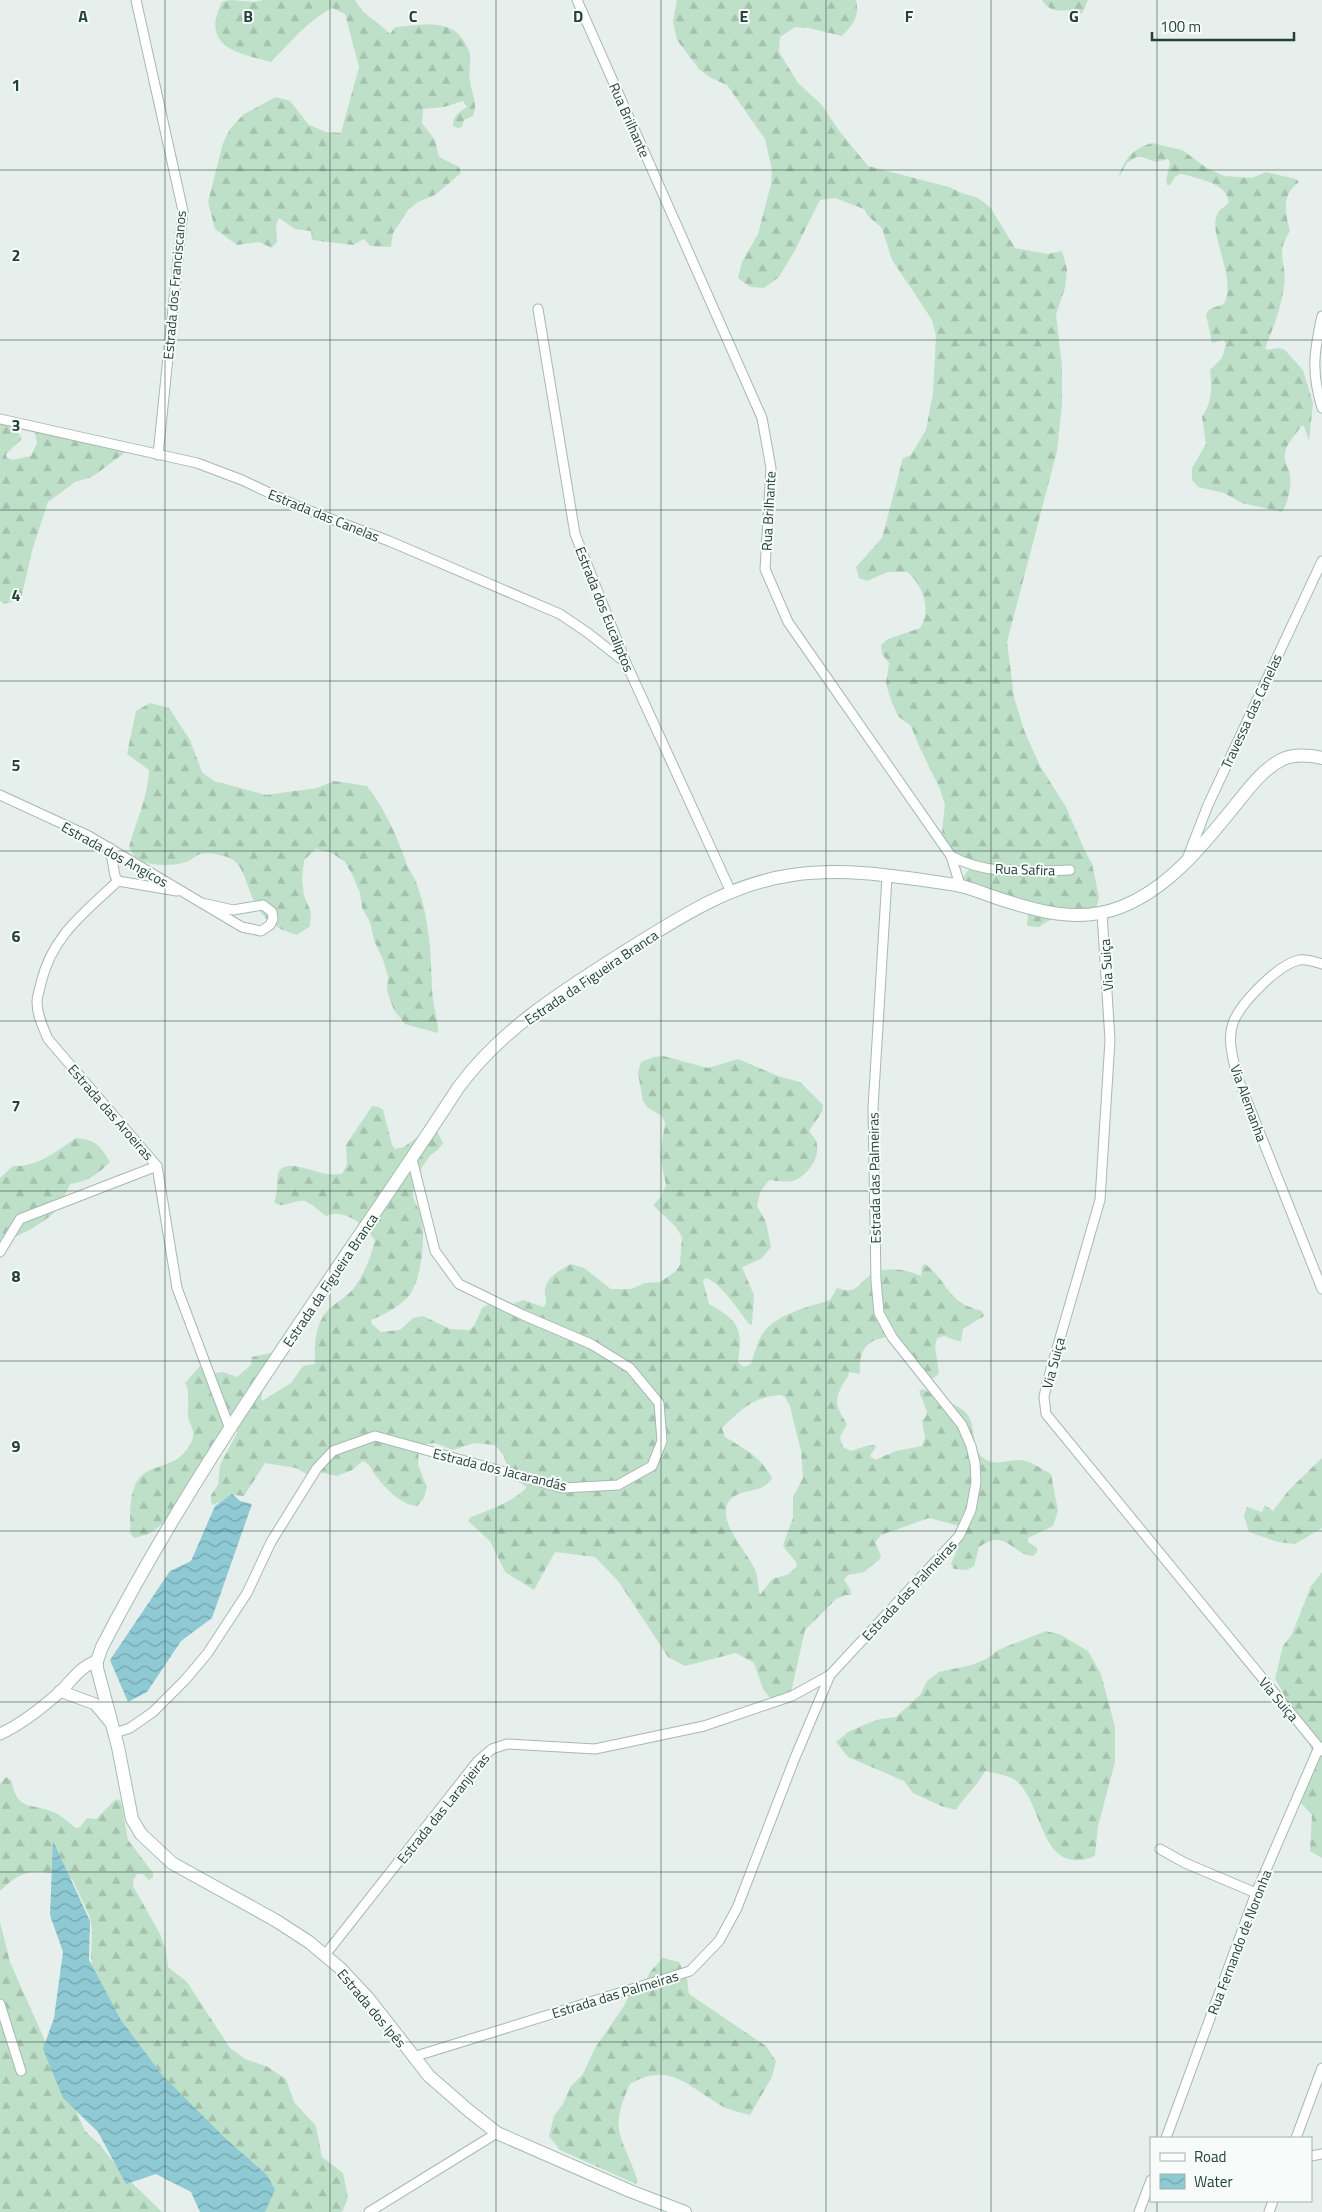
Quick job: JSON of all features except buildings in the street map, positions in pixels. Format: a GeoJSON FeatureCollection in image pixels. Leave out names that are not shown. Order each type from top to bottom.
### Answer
{"type":"FeatureCollection","features":[{"type":"Feature","properties":{"kind":"main road","name":"Estrada da Figueira Branca"},"geometry":{"type":"LineString","coordinates":[[97,1661],[106,1639],[156,1546],[230,1429],[458,1088],[475,1065],[494,1045],[584,977],[688,913],[731,892],[762,881],[816,872],[870,872],[887,877],[960,885],[1037,911],[1069,915],[1102,913],[1143,896],[1185,864],[1250,787],[1268,769],[1292,756],[1322,758]]}},
{"type":"Feature","properties":{"kind":"main road","name":"Estrada dos Ipês"},"geometry":{"type":"LineString","coordinates":[[97,1661],[98,1674],[114,1730],[132,1819],[141,1834],[172,1864],[275,1920],[325,1955],[368,1998],[429,2076],[497,2133],[630,2191],[686,2212]]}},
{"type":"Feature","properties":{"kind":"street","name":"Estrada dos Franciscanos"},"geometry":{"type":"LineString","coordinates":[[136,0],[183,211],[158,455]]}},
{"type":"Feature","properties":{"kind":"street","name":"Rua Brilhante"},"geometry":{"type":"LineString","coordinates":[[577,0],[762,418],[771,468],[764,569],[788,622],[952,856],[960,885]]}},
{"type":"Feature","properties":{"kind":"street","name":"Estrada dos Eucaliptos"},"geometry":{"type":"LineString","coordinates":[[538,308],[576,534],[626,663],[731,892]]}},
{"type":"Feature","properties":{"kind":"street"},"geometry":{"type":"LineString","coordinates":[[1322,316],[1314,359],[1315,384],[1322,408]]}},
{"type":"Feature","properties":{"kind":"street","name":"Estrada das Canelas"},"geometry":{"type":"LineString","coordinates":[[0,419],[197,463],[242,480],[297,506],[389,541],[560,614],[626,663]]}},
{"type":"Feature","properties":{"kind":"street","name":"Travessa das Canelas"},"geometry":{"type":"LineString","coordinates":[[1185,864],[1208,804],[1322,561]]}},
{"type":"Feature","properties":{"kind":"street","name":"Estrada dos Angicos"},"geometry":{"type":"LineString","coordinates":[[0,795],[89,836],[242,927],[261,931],[270,925],[273,919],[272,912],[262,905],[232,910],[202,903]]}},
{"type":"Feature","properties":{"kind":"street"},"geometry":{"type":"LineString","coordinates":[[110,848],[115,876],[118,881],[184,892]]}},
{"type":"Feature","properties":{"kind":"street","name":"Rua Safira"},"geometry":{"type":"LineString","coordinates":[[952,856],[967,865],[1012,872],[1070,870]]}},
{"type":"Feature","properties":{"kind":"street","name":"Estrada das Palmeiras"},"geometry":{"type":"LineString","coordinates":[[413,2057],[690,1971],[719,1941],[737,1908],[794,1760],[830,1675],[959,1536],[971,1510],[976,1482],[975,1463],[971,1446],[962,1425],[892,1337],[879,1313],[876,1281],[872,1108],[887,877]]}},
{"type":"Feature","properties":{"kind":"street","name":"Estrada das Aroeiras"},"geometry":{"type":"LineString","coordinates":[[118,881],[66,930],[56,945],[45,965],[37,1002],[40,1019],[48,1039],[157,1166],[177,1288],[230,1429]]}},
{"type":"Feature","properties":{"kind":"street","name":"Via Suiça"},"geometry":{"type":"LineString","coordinates":[[1102,913],[1110,1040],[1100,1200],[1047,1383],[1044,1397],[1046,1414],[1320,1749]]}},
{"type":"Feature","properties":{"kind":"street","name":"Via Alemanha"},"geometry":{"type":"LineString","coordinates":[[1322,964],[1300,960],[1277,972],[1244,1005],[1234,1022],[1230,1041],[1236,1076],[1322,1289]]}},
{"type":"Feature","properties":{"kind":"street","name":"Estrada dos Jacarandás"},"geometry":{"type":"LineString","coordinates":[[114,1730],[130,1728],[153,1712],[186,1680],[207,1654],[247,1593],[271,1542],[317,1468],[333,1452],[376,1436],[563,1488],[618,1485],[652,1466],[662,1441],[659,1403],[630,1368],[591,1344],[523,1315],[459,1284],[435,1251],[412,1159]]}},
{"type":"Feature","properties":{"kind":"street"},"geometry":{"type":"LineString","coordinates":[[0,1252],[20,1219],[157,1166]]}},
{"type":"Feature","properties":{"kind":"street"},"geometry":{"type":"LineString","coordinates":[[0,1734],[26,1720],[60,1692],[84,1667],[97,1661]]}},
{"type":"Feature","properties":{"kind":"street","name":"Estrada das Laranjeiras"},"geometry":{"type":"LineString","coordinates":[[325,1955],[477,1762],[492,1749],[507,1744],[594,1749],[704,1726],[792,1696],[830,1675]]}},
{"type":"Feature","properties":{"kind":"street"},"geometry":{"type":"LineString","coordinates":[[60,1692],[95,1704],[114,1730]]}},
{"type":"Feature","properties":{"kind":"street","name":"Rua Fernando de Noronha"},"geometry":{"type":"LineString","coordinates":[[1166,2137],[1256,1893],[1320,1749]]}},
{"type":"Feature","properties":{"kind":"street"},"geometry":{"type":"LineString","coordinates":[[1160,1849],[1185,1863],[1256,1893]]}},
{"type":"Feature","properties":{"kind":"street"},"geometry":{"type":"LineString","coordinates":[[0,2004],[21,2071]]}},
{"type":"Feature","properties":{"kind":"street"},"geometry":{"type":"LineString","coordinates":[[1296,2137],[1322,2068]]}},
{"type":"Feature","properties":{"kind":"street"},"geometry":{"type":"LineString","coordinates":[[369,2212],[497,2133]]}},
{"type":"Feature","properties":{"kind":"street"},"geometry":{"type":"LineString","coordinates":[[1139,2212],[1150,2183]]}},
{"type":"Feature","properties":{"kind":"green space"},"geometry":{"type":"Polygon","coordinates":[[[230,0],[254,2],[264,0],[355,0],[367,15],[390,34],[395,27],[428,24],[448,27],[463,40],[470,55],[470,78],[475,103],[473,116],[464,120],[462,127],[453,126],[456,116],[467,107],[463,101],[444,107],[423,109],[422,123],[435,140],[439,157],[459,167],[461,173],[435,195],[418,202],[408,210],[393,233],[391,247],[370,246],[364,239],[353,245],[312,240],[311,231],[295,229],[279,218],[276,225],[277,242],[271,248],[260,242],[237,245],[215,229],[208,202],[223,143],[230,129],[244,114],[276,97],[290,101],[309,125],[326,132],[341,133],[359,67],[345,14],[332,8],[306,26],[271,62],[246,55],[225,46],[219,38],[216,29],[216,17],[222,2],[230,0]]]}},
{"type":"Feature","properties":{"kind":"green space"},"geometry":{"type":"Polygon","coordinates":[[[677,0],[856,0],[857,11],[855,20],[842,36],[809,28],[795,27],[780,37],[779,52],[798,83],[821,104],[840,132],[868,166],[949,187],[978,198],[990,207],[1015,248],[1048,254],[1062,251],[1067,269],[1065,288],[1056,314],[1062,367],[1062,404],[1057,451],[1007,642],[1014,697],[1024,730],[1040,766],[1066,807],[1092,864],[1099,897],[1096,909],[1056,916],[1039,927],[1027,926],[1028,914],[1021,906],[964,881],[963,877],[970,868],[952,853],[944,841],[942,832],[945,805],[940,789],[911,726],[898,716],[892,703],[886,684],[889,663],[882,654],[881,645],[888,639],[920,628],[924,621],[924,598],[913,577],[907,572],[888,572],[867,581],[859,578],[856,567],[882,538],[903,458],[911,455],[926,430],[933,393],[936,336],[932,320],[892,260],[882,228],[868,216],[864,209],[835,198],[820,200],[779,277],[764,288],[750,287],[738,278],[742,262],[758,234],[771,184],[772,170],[765,139],[727,85],[711,78],[699,69],[677,40],[673,21],[677,0]]]}},
{"type":"Feature","properties":{"kind":"green space"},"geometry":{"type":"Polygon","coordinates":[[[1042,0],[1088,0],[1083,12],[1077,16],[1068,10],[1060,11],[1050,8],[1042,0]]]}},
{"type":"Feature","properties":{"kind":"green space"},"geometry":{"type":"Polygon","coordinates":[[[1152,143],[1182,150],[1207,168],[1224,176],[1252,178],[1266,172],[1296,179],[1299,182],[1289,192],[1287,198],[1286,211],[1290,231],[1285,239],[1282,253],[1284,287],[1281,303],[1265,348],[1267,350],[1279,348],[1285,350],[1303,370],[1313,403],[1309,441],[1304,426],[1301,426],[1285,452],[1285,460],[1290,476],[1290,487],[1282,512],[1242,503],[1224,493],[1198,487],[1192,480],[1192,468],[1206,444],[1202,417],[1208,406],[1210,395],[1210,370],[1222,358],[1226,344],[1223,340],[1212,343],[1206,314],[1210,309],[1224,304],[1227,293],[1225,269],[1218,243],[1215,221],[1219,212],[1229,202],[1224,191],[1204,180],[1181,174],[1174,178],[1170,185],[1167,185],[1166,181],[1170,162],[1168,159],[1156,162],[1136,157],[1127,163],[1118,179],[1123,165],[1130,155],[1139,148],[1152,143]]]}},
{"type":"Feature","properties":{"kind":"green space"},"geometry":{"type":"Polygon","coordinates":[[[0,424],[16,431],[22,439],[6,454],[7,458],[13,460],[31,456],[37,443],[35,433],[39,430],[123,441],[127,444],[127,451],[92,477],[75,482],[48,502],[32,551],[21,599],[4,604],[0,601],[0,424]]]}},
{"type":"Feature","properties":{"kind":"green space"},"geometry":{"type":"Polygon","coordinates":[[[150,703],[169,708],[190,740],[202,772],[214,781],[266,795],[317,788],[334,781],[367,786],[390,824],[415,880],[424,908],[431,961],[432,994],[438,1033],[405,1024],[394,1010],[387,991],[388,976],[374,940],[370,922],[362,908],[360,893],[345,862],[332,853],[316,849],[304,860],[302,880],[304,896],[311,912],[310,926],[297,935],[279,928],[265,918],[252,896],[239,866],[230,858],[203,853],[186,862],[174,865],[137,861],[129,847],[144,799],[149,770],[127,754],[136,711],[150,703]]]}},
{"type":"Feature","properties":{"kind":"green space"},"geometry":{"type":"Polygon","coordinates":[[[663,1056],[708,1068],[738,1059],[778,1076],[800,1082],[823,1105],[822,1112],[809,1131],[815,1140],[817,1153],[808,1171],[793,1181],[769,1180],[760,1192],[757,1206],[766,1222],[771,1247],[761,1259],[742,1267],[754,1295],[752,1325],[749,1324],[718,1285],[706,1278],[703,1281],[709,1304],[727,1315],[737,1327],[740,1341],[738,1362],[744,1367],[751,1364],[760,1338],[773,1323],[791,1313],[830,1300],[837,1288],[844,1290],[854,1289],[874,1273],[892,1269],[921,1276],[922,1266],[925,1264],[954,1297],[961,1303],[982,1311],[984,1316],[963,1329],[961,1342],[944,1336],[937,1338],[935,1347],[939,1373],[934,1378],[927,1377],[888,1337],[868,1344],[862,1353],[860,1374],[849,1372],[839,1391],[838,1406],[847,1424],[840,1437],[843,1447],[851,1451],[874,1445],[876,1447],[870,1456],[875,1460],[896,1451],[922,1446],[925,1437],[922,1421],[927,1412],[919,1391],[923,1389],[954,1404],[964,1411],[970,1419],[977,1450],[985,1459],[993,1462],[1023,1460],[1051,1474],[1058,1511],[1053,1526],[1028,1538],[1028,1542],[1037,1548],[1037,1552],[1033,1556],[1019,1551],[1003,1541],[996,1540],[979,1547],[974,1566],[967,1570],[954,1569],[951,1564],[964,1533],[963,1527],[929,1518],[881,1535],[875,1543],[881,1555],[879,1560],[864,1572],[848,1575],[844,1579],[851,1595],[845,1595],[836,1599],[805,1630],[792,1688],[789,1695],[778,1700],[770,1698],[763,1689],[754,1663],[736,1653],[685,1666],[668,1657],[619,1582],[595,1557],[555,1552],[534,1590],[505,1572],[490,1541],[468,1521],[471,1517],[515,1497],[527,1487],[511,1477],[503,1454],[495,1445],[474,1443],[453,1450],[435,1443],[419,1445],[418,1465],[427,1487],[424,1498],[417,1506],[405,1503],[389,1491],[363,1461],[352,1470],[337,1476],[319,1472],[309,1475],[296,1468],[265,1463],[244,1496],[234,1495],[213,1505],[211,1495],[218,1485],[220,1465],[237,1433],[237,1429],[172,1517],[149,1534],[134,1538],[130,1533],[130,1507],[137,1481],[148,1471],[170,1463],[184,1454],[192,1441],[193,1429],[188,1417],[188,1395],[185,1383],[200,1366],[205,1374],[223,1372],[237,1377],[251,1365],[252,1357],[280,1351],[265,1384],[262,1401],[291,1383],[303,1366],[315,1364],[315,1342],[321,1321],[329,1309],[348,1295],[361,1278],[375,1240],[370,1234],[371,1230],[368,1232],[349,1217],[337,1214],[326,1216],[305,1201],[297,1201],[285,1205],[274,1202],[278,1174],[281,1169],[292,1166],[326,1174],[342,1174],[347,1165],[346,1145],[372,1106],[383,1110],[392,1145],[395,1149],[404,1147],[431,1127],[436,1129],[443,1143],[422,1166],[413,1191],[414,1199],[421,1215],[423,1234],[422,1258],[416,1282],[407,1298],[381,1316],[371,1320],[372,1324],[381,1332],[400,1330],[413,1318],[423,1316],[450,1329],[469,1330],[474,1326],[482,1308],[497,1299],[510,1305],[523,1300],[544,1307],[546,1301],[545,1290],[548,1281],[571,1264],[584,1268],[611,1289],[631,1289],[645,1283],[660,1282],[676,1271],[680,1265],[682,1237],[676,1227],[653,1205],[661,1197],[666,1185],[660,1157],[665,1123],[662,1116],[648,1108],[643,1101],[638,1073],[641,1062],[663,1056]],[[781,1395],[771,1396],[755,1401],[735,1415],[722,1428],[725,1437],[758,1459],[772,1478],[768,1484],[762,1487],[736,1495],[727,1505],[726,1513],[731,1531],[756,1572],[760,1595],[772,1579],[789,1574],[797,1566],[795,1560],[783,1545],[793,1518],[793,1497],[803,1478],[801,1451],[790,1406],[785,1397],[781,1395]]]}},
{"type":"Feature","properties":{"kind":"green space"},"geometry":{"type":"Polygon","coordinates":[[[76,1138],[97,1144],[110,1162],[92,1177],[70,1184],[63,1200],[47,1219],[23,1234],[0,1242],[0,1178],[13,1166],[22,1166],[38,1161],[76,1138]]]}},
{"type":"Feature","properties":{"kind":"green space"},"geometry":{"type":"Polygon","coordinates":[[[1322,1458],[1322,1528],[1295,1544],[1278,1542],[1249,1532],[1244,1516],[1247,1507],[1262,1512],[1265,1505],[1273,1511],[1289,1490],[1322,1458]]]}},
{"type":"Feature","properties":{"kind":"green space"},"geometry":{"type":"Polygon","coordinates":[[[1322,1572],[1322,1858],[1310,1851],[1312,1815],[1300,1802],[1311,1773],[1312,1751],[1307,1739],[1291,1714],[1275,1679],[1283,1646],[1292,1634],[1311,1586],[1322,1572]]]}},
{"type":"Feature","properties":{"kind":"green space"},"geometry":{"type":"Polygon","coordinates":[[[1046,1631],[1061,1635],[1088,1651],[1101,1674],[1115,1727],[1115,1762],[1098,1826],[1095,1856],[1077,1860],[1063,1857],[1053,1848],[1024,1790],[1012,1778],[985,1771],[956,1810],[941,1806],[913,1793],[904,1781],[848,1757],[836,1742],[848,1732],[866,1724],[880,1719],[896,1717],[920,1695],[927,1681],[939,1672],[972,1665],[986,1659],[998,1650],[1046,1631]]]}},
{"type":"Feature","properties":{"kind":"green space"},"geometry":{"type":"Polygon","coordinates":[[[6,1777],[11,1780],[17,1797],[21,1802],[56,1813],[76,1828],[80,1827],[87,1818],[96,1819],[116,1799],[121,1801],[128,1840],[153,1873],[153,1877],[149,1880],[143,1874],[137,1874],[133,1880],[133,1886],[160,1934],[166,1950],[168,1967],[187,1982],[230,2048],[245,2059],[266,2066],[286,2079],[294,2102],[316,2126],[322,2157],[343,2173],[348,2198],[342,2212],[260,2212],[191,2113],[123,2023],[93,1973],[90,1917],[72,1879],[50,1873],[26,1873],[0,1891],[0,1784],[6,1777]]]}},
{"type":"Feature","properties":{"kind":"green space"},"geometry":{"type":"Polygon","coordinates":[[[0,1922],[10,1962],[85,2131],[99,2144],[126,2177],[162,2212],[0,2212],[0,1922]]]}},
{"type":"Feature","properties":{"kind":"green space"},"geometry":{"type":"Polygon","coordinates":[[[663,1958],[679,1962],[687,1979],[689,1994],[766,2046],[776,2061],[772,2077],[750,2115],[725,2107],[686,2083],[666,2075],[643,2078],[630,2084],[623,2100],[619,2123],[622,2142],[637,2179],[636,2184],[560,2150],[549,2136],[554,2116],[563,2104],[571,2086],[583,2074],[595,2048],[624,2006],[630,1993],[644,1985],[650,1972],[663,1958]]]}},
{"type":"Feature","properties":{"kind":"water"},"geometry":{"type":"Polygon","coordinates":[[[232,1494],[240,1501],[252,1504],[212,1618],[181,1641],[147,1692],[128,1702],[110,1660],[170,1571],[191,1561],[215,1506],[232,1494]]]}},
{"type":"Feature","properties":{"kind":"water"},"geometry":{"type":"Polygon","coordinates":[[[53,1841],[90,1921],[89,1960],[121,2020],[163,2076],[226,2139],[267,2175],[275,2190],[265,2212],[200,2212],[191,2192],[156,2174],[126,2184],[98,2132],[63,2098],[43,2049],[54,2018],[63,1952],[50,1915],[53,1841]]]}}]}
